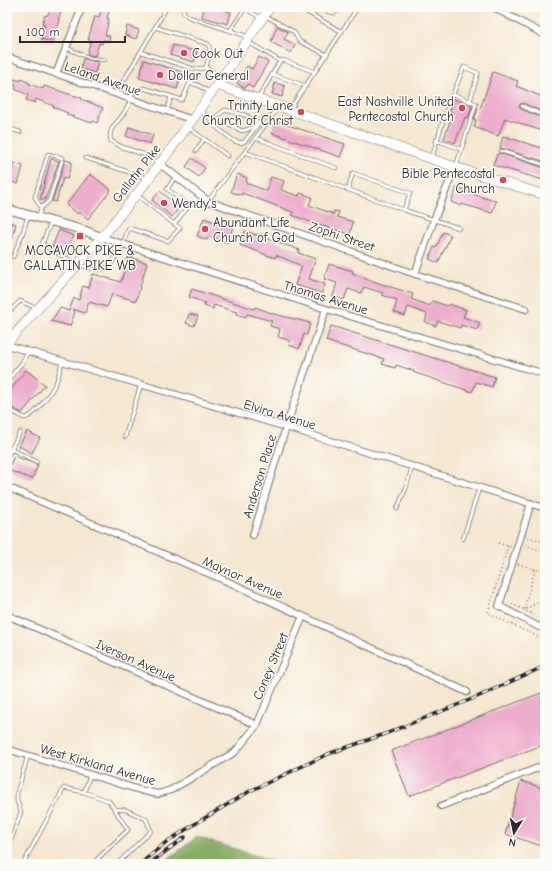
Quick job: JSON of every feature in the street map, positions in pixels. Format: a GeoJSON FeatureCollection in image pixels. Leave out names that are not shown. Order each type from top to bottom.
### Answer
{"type":"FeatureCollection","features":[{"type":"Feature","properties":{"kind":"main road","name":"Gallatin Pike"},"geometry":{"type":"LineString","coordinates":[[7,344],[101,237],[160,164],[211,94],[270,7]]}},
{"type":"Feature","properties":{"kind":"main road"},"geometry":{"type":"LineString","coordinates":[[219,82],[258,99],[455,168],[545,195]]}},
{"type":"Feature","properties":{"kind":"street"},"geometry":{"type":"LineString","coordinates":[[56,74],[82,7]]}},
{"type":"Feature","properties":{"kind":"street"},"geometry":{"type":"LineString","coordinates":[[493,7],[545,35]]}},
{"type":"Feature","properties":{"kind":"street","name":"Leland Avenue"},"geometry":{"type":"LineString","coordinates":[[7,57],[167,111],[190,123]]}},
{"type":"Feature","properties":{"kind":"street","name":"Zophi Street"},"geometry":{"type":"LineString","coordinates":[[160,164],[208,201],[415,274],[526,309]]}},
{"type":"Feature","properties":{"kind":"street"},"geometry":{"type":"LineString","coordinates":[[415,274],[434,220],[455,168]]}},
{"type":"Feature","properties":{"kind":"street"},"geometry":{"type":"LineString","coordinates":[[7,209],[101,237]]}},
{"type":"Feature","properties":{"kind":"street","name":"Thomas Avenue"},"geometry":{"type":"LineString","coordinates":[[101,237],[326,309],[545,374]]}},
{"type":"Feature","properties":{"kind":"street","name":"Anderson Place"},"geometry":{"type":"LineString","coordinates":[[253,535],[286,427],[326,309]]}},
{"type":"Feature","properties":{"kind":"street","name":"Elvira Avenue"},"geometry":{"type":"LineString","coordinates":[[7,344],[28,352],[286,427],[545,508]]}},
{"type":"Feature","properties":{"kind":"street","name":"Maynor Avenue"},"geometry":{"type":"LineString","coordinates":[[7,487],[232,583],[467,692]]}},
{"type":"Feature","properties":{"kind":"street"},"geometry":{"type":"LineString","coordinates":[[531,503],[499,606],[539,627],[545,623]]}},
{"type":"Feature","properties":{"kind":"street","name":"Iverson Avenue"},"geometry":{"type":"LineString","coordinates":[[7,615],[257,725]]}},
{"type":"Feature","properties":{"kind":"street","name":"Coney Street"},"geometry":{"type":"LineString","coordinates":[[257,725],[303,616]]}},
{"type":"Feature","properties":{"kind":"street","name":"West Kirkland Avenue"},"geometry":{"type":"LineString","coordinates":[[7,749],[142,791],[158,794],[171,790],[235,752],[257,725]]}},
{"type":"Feature","properties":{"kind":"street"},"geometry":{"type":"LineString","coordinates":[[441,806],[545,765]]}},
{"type":"Feature","properties":{"kind":"lane"},"geometry":{"type":"LineString","coordinates":[[116,94],[167,7]]}},
{"type":"Feature","properties":{"kind":"lane"},"geometry":{"type":"LineString","coordinates":[[182,7],[184,13],[189,18],[230,31],[248,39],[280,61],[283,60],[315,72]]}},
{"type":"Feature","properties":{"kind":"lane"},"geometry":{"type":"LineString","coordinates":[[230,31],[244,7],[294,32],[299,41],[327,55]]}},
{"type":"Feature","properties":{"kind":"lane"},"geometry":{"type":"LineString","coordinates":[[298,7],[342,32]]}},
{"type":"Feature","properties":{"kind":"lane"},"geometry":{"type":"LineString","coordinates":[[319,7],[332,14],[337,13],[342,7]]}},
{"type":"Feature","properties":{"kind":"lane"},"geometry":{"type":"LineString","coordinates":[[289,110],[358,7]]}},
{"type":"Feature","properties":{"kind":"lane"},"geometry":{"type":"LineString","coordinates":[[155,27],[208,44],[210,53],[206,68]]}},
{"type":"Feature","properties":{"kind":"lane"},"geometry":{"type":"LineString","coordinates":[[66,48],[89,58],[105,60]]}},
{"type":"Feature","properties":{"kind":"lane"},"geometry":{"type":"LineString","coordinates":[[141,52],[194,69],[206,68]]}},
{"type":"Feature","properties":{"kind":"lane"},"geometry":{"type":"LineString","coordinates":[[258,99],[280,61]]}},
{"type":"Feature","properties":{"kind":"lane"},"geometry":{"type":"LineString","coordinates":[[431,159],[436,140],[464,67],[478,73],[470,101]]}},
{"type":"Feature","properties":{"kind":"lane"},"geometry":{"type":"LineString","coordinates":[[206,68],[219,82]]}},
{"type":"Feature","properties":{"kind":"lane"},"geometry":{"type":"LineString","coordinates":[[272,74],[306,86]]}},
{"type":"Feature","properties":{"kind":"lane"},"geometry":{"type":"LineString","coordinates":[[160,164],[146,155],[116,145],[111,141],[110,130],[125,111],[133,92],[144,88],[182,100],[190,83],[198,85],[211,94]]}},
{"type":"Feature","properties":{"kind":"lane"},"geometry":{"type":"LineString","coordinates":[[453,94],[476,104],[455,168]]}},
{"type":"Feature","properties":{"kind":"lane"},"geometry":{"type":"LineString","coordinates":[[167,111],[171,97]]}},
{"type":"Feature","properties":{"kind":"lane"},"geometry":{"type":"LineString","coordinates":[[522,106],[545,116]]}},
{"type":"Feature","properties":{"kind":"lane"},"geometry":{"type":"LineString","coordinates":[[208,201],[280,107]]}},
{"type":"Feature","properties":{"kind":"lane"},"geometry":{"type":"LineString","coordinates":[[212,120],[225,110],[245,115],[264,127]]}},
{"type":"Feature","properties":{"kind":"lane"},"geometry":{"type":"LineString","coordinates":[[199,111],[212,120],[212,124],[234,142],[241,143],[245,141],[259,123]]}},
{"type":"Feature","properties":{"kind":"lane"},"geometry":{"type":"LineString","coordinates":[[212,120],[220,119],[242,131],[259,123]]}},
{"type":"Feature","properties":{"kind":"lane"},"geometry":{"type":"LineString","coordinates":[[190,123],[204,139],[228,156]]}},
{"type":"Feature","properties":{"kind":"lane"},"geometry":{"type":"LineString","coordinates":[[7,128],[20,132]]}},
{"type":"Feature","properties":{"kind":"lane"},"geometry":{"type":"LineString","coordinates":[[256,138],[336,168]]}},
{"type":"Feature","properties":{"kind":"lane"},"geometry":{"type":"LineString","coordinates":[[196,151],[204,139]]}},
{"type":"Feature","properties":{"kind":"lane"},"geometry":{"type":"LineString","coordinates":[[436,140],[461,149]]}},
{"type":"Feature","properties":{"kind":"lane"},"geometry":{"type":"LineString","coordinates":[[501,151],[545,165]]}},
{"type":"Feature","properties":{"kind":"lane"},"geometry":{"type":"LineString","coordinates":[[245,152],[404,210],[460,228]]}},
{"type":"Feature","properties":{"kind":"lane"},"geometry":{"type":"LineString","coordinates":[[38,218],[41,208],[49,201],[62,158],[48,154],[35,197],[41,208]]}},
{"type":"Feature","properties":{"kind":"lane"},"geometry":{"type":"LineString","coordinates":[[86,158],[148,178]]}},
{"type":"Feature","properties":{"kind":"lane"},"geometry":{"type":"LineString","coordinates":[[349,190],[353,173],[410,193],[404,210]]}},
{"type":"Feature","properties":{"kind":"lane"},"geometry":{"type":"LineString","coordinates":[[174,224],[189,206],[167,189],[176,176]]}},
{"type":"Feature","properties":{"kind":"lane"},"geometry":{"type":"LineString","coordinates":[[51,221],[42,244],[90,269],[104,269],[111,265],[130,228],[168,241],[180,228],[136,194]]}},
{"type":"Feature","properties":{"kind":"lane"},"geometry":{"type":"LineString","coordinates":[[13,257],[24,232],[28,215]]}},
{"type":"Feature","properties":{"kind":"lane"},"geometry":{"type":"LineString","coordinates":[[7,314],[20,301],[38,308]]}},
{"type":"Feature","properties":{"kind":"lane"},"geometry":{"type":"LineString","coordinates":[[7,381],[22,363],[28,352]]}},
{"type":"Feature","properties":{"kind":"lane"},"geometry":{"type":"LineString","coordinates":[[7,408],[24,418],[27,418],[34,413],[54,387],[62,362]]}},
{"type":"Feature","properties":{"kind":"lane"},"geometry":{"type":"LineString","coordinates":[[125,437],[141,384]]}},
{"type":"Feature","properties":{"kind":"lane"},"geometry":{"type":"LineString","coordinates":[[7,457],[20,432]]}},
{"type":"Feature","properties":{"kind":"lane"},"geometry":{"type":"LineString","coordinates":[[11,449],[37,462]]}},
{"type":"Feature","properties":{"kind":"lane"},"geometry":{"type":"LineString","coordinates":[[397,509],[406,488],[412,467]]}},
{"type":"Feature","properties":{"kind":"lane"},"geometry":{"type":"LineString","coordinates":[[463,539],[479,488]]}},
{"type":"Feature","properties":{"kind":"lane"},"geometry":{"type":"LineString","coordinates":[[7,852],[21,812],[16,801],[28,755]]}},
{"type":"Feature","properties":{"kind":"lane"},"geometry":{"type":"LineString","coordinates":[[84,792],[90,775]]}},
{"type":"Feature","properties":{"kind":"lane"},"geometry":{"type":"LineString","coordinates":[[23,864],[64,788],[84,792],[109,801],[128,830],[92,864]]}},
{"type":"Feature","properties":{"kind":"lane"},"geometry":{"type":"LineString","coordinates":[[114,809],[126,810],[146,819],[151,831],[118,864]]}},
{"type":"Feature","properties":{"kind":"path"},"geometry":{"type":"LineString","coordinates":[[526,536],[545,542]]}},
{"type":"Feature","properties":{"kind":"path"},"geometry":{"type":"LineString","coordinates":[[498,543],[514,548]]}},
{"type":"Feature","properties":{"kind":"path"},"geometry":{"type":"LineString","coordinates":[[523,545],[545,552]]}},
{"type":"Feature","properties":{"kind":"path"},"geometry":{"type":"LineString","coordinates":[[517,563],[545,572]]}},
{"type":"Feature","properties":{"kind":"path"},"geometry":{"type":"LineString","coordinates":[[525,609],[535,569]]}},
{"type":"Feature","properties":{"kind":"path"},"geometry":{"type":"LineString","coordinates":[[525,609],[545,598]]}},
{"type":"Feature","properties":{"kind":"path"},"geometry":{"type":"LineString","coordinates":[[512,604],[525,609],[534,615]]}},
{"type":"Feature","properties":{"kind":"green space"},"geometry":{"type":"Polygon","coordinates":[[[197,837],[282,864],[161,864],[197,837]]]}},
{"type":"Feature","properties":{"kind":"building"},"geometry":{"type":"Polygon","coordinates":[[[51,7],[63,7],[58,20],[60,20],[53,42],[41,39],[45,25],[42,24],[45,15],[47,16],[51,7]]]}},
{"type":"Feature","properties":{"kind":"building"},"geometry":{"type":"Polygon","coordinates":[[[102,7],[110,7],[105,35],[110,36],[109,41],[103,40],[102,44],[99,43],[95,56],[87,54],[91,40],[88,40],[95,16],[99,17],[102,7]]]}},
{"type":"Feature","properties":{"kind":"building"},"geometry":{"type":"Polygon","coordinates":[[[204,7],[231,12],[228,24],[202,17],[204,7]]]}},
{"type":"Feature","properties":{"kind":"building"},"geometry":{"type":"Polygon","coordinates":[[[127,26],[139,30],[136,39],[125,35],[127,26]]]}},
{"type":"Feature","properties":{"kind":"building"},"geometry":{"type":"Polygon","coordinates":[[[277,26],[288,32],[284,39],[295,45],[291,53],[271,42],[277,26]]]}},
{"type":"Feature","properties":{"kind":"building"},"geometry":{"type":"Polygon","coordinates":[[[173,45],[197,52],[194,62],[170,55],[173,45]]]}},
{"type":"Feature","properties":{"kind":"building"},"geometry":{"type":"Polygon","coordinates":[[[259,57],[268,62],[253,88],[248,84],[245,88],[237,84],[247,66],[252,69],[259,57]]]}},
{"type":"Feature","properties":{"kind":"building"},"geometry":{"type":"Polygon","coordinates":[[[83,59],[98,62],[95,73],[81,69],[83,59]]]}},
{"type":"Feature","properties":{"kind":"building","name":"Dollar General"},"geometry":{"type":"Polygon","coordinates":[[[144,60],[182,72],[177,89],[139,78],[144,60]]]}},
{"type":"Feature","properties":{"kind":"building"},"geometry":{"type":"Polygon","coordinates":[[[493,72],[518,81],[516,86],[545,98],[545,113],[523,103],[519,106],[521,109],[545,119],[545,132],[505,118],[498,136],[474,127],[476,120],[474,120],[478,108],[480,109],[493,72]]]}},
{"type":"Feature","properties":{"kind":"building"},"geometry":{"type":"Polygon","coordinates":[[[7,77],[21,81],[21,79],[30,83],[29,84],[43,89],[44,86],[76,96],[103,108],[97,123],[93,121],[92,123],[67,115],[68,113],[36,99],[35,103],[26,100],[28,95],[15,89],[17,86],[7,82],[7,77]]]}},
{"type":"Feature","properties":{"kind":"building"},"geometry":{"type":"Polygon","coordinates":[[[275,83],[285,86],[282,97],[272,94],[275,83]]]}},
{"type":"Feature","properties":{"kind":"building"},"geometry":{"type":"Polygon","coordinates":[[[454,99],[472,106],[468,118],[465,117],[455,143],[444,139],[453,112],[450,111],[454,99]]]}},
{"type":"Feature","properties":{"kind":"building"},"geometry":{"type":"Polygon","coordinates":[[[276,121],[345,144],[340,157],[272,133],[276,121]]]}},
{"type":"Feature","properties":{"kind":"building"},"geometry":{"type":"Polygon","coordinates":[[[129,127],[153,135],[150,144],[126,136],[129,127]]]}},
{"type":"Feature","properties":{"kind":"building"},"geometry":{"type":"Polygon","coordinates":[[[503,136],[545,149],[543,161],[500,148],[503,136]]]}},
{"type":"Feature","properties":{"kind":"building"},"geometry":{"type":"Polygon","coordinates":[[[499,153],[545,168],[543,180],[493,165],[497,154],[499,153]]]}},
{"type":"Feature","properties":{"kind":"building"},"geometry":{"type":"Polygon","coordinates":[[[192,158],[205,168],[199,177],[186,167],[192,158]]]}},
{"type":"Feature","properties":{"kind":"building"},"geometry":{"type":"Polygon","coordinates":[[[51,159],[59,161],[45,200],[40,199],[51,159]]]}},
{"type":"Feature","properties":{"kind":"building"},"geometry":{"type":"Polygon","coordinates":[[[65,160],[72,162],[67,179],[63,178],[56,202],[52,201],[65,160]]]}},
{"type":"Feature","properties":{"kind":"building"},"geometry":{"type":"Polygon","coordinates":[[[13,163],[23,166],[18,184],[9,181],[13,163]]]}},
{"type":"Feature","properties":{"kind":"building"},"geometry":{"type":"Polygon","coordinates":[[[90,174],[111,190],[88,219],[66,205],[90,174]]]}},
{"type":"Feature","properties":{"kind":"building"},"geometry":{"type":"Polygon","coordinates":[[[237,174],[247,178],[246,183],[267,191],[271,177],[284,181],[281,190],[299,196],[300,193],[312,197],[309,205],[333,214],[334,211],[339,212],[337,217],[353,222],[350,234],[292,215],[293,212],[242,193],[242,195],[231,192],[237,174]]]}},
{"type":"Feature","properties":{"kind":"building"},"geometry":{"type":"Polygon","coordinates":[[[457,187],[481,197],[496,201],[492,213],[462,204],[461,206],[451,202],[457,187]]]}},
{"type":"Feature","properties":{"kind":"building"},"geometry":{"type":"Polygon","coordinates":[[[160,191],[179,208],[172,217],[152,200],[160,191]]]}},
{"type":"Feature","properties":{"kind":"building"},"geometry":{"type":"Polygon","coordinates":[[[204,218],[222,225],[223,223],[233,227],[227,243],[209,236],[207,240],[197,236],[204,218]]]}},
{"type":"Feature","properties":{"kind":"building"},"geometry":{"type":"Polygon","coordinates":[[[7,222],[16,224],[12,238],[7,236],[7,222]]]}},
{"type":"Feature","properties":{"kind":"building"},"geometry":{"type":"Polygon","coordinates":[[[59,230],[74,236],[64,252],[52,247],[59,230]]]}},
{"type":"Feature","properties":{"kind":"building"},"geometry":{"type":"Polygon","coordinates":[[[245,231],[300,250],[298,253],[316,259],[309,279],[325,284],[322,293],[295,285],[302,266],[276,255],[275,258],[240,245],[245,231]]]}},
{"type":"Feature","properties":{"kind":"building"},"geometry":{"type":"Polygon","coordinates":[[[443,232],[451,235],[438,263],[429,259],[443,232]]]}},
{"type":"Feature","properties":{"kind":"building"},"geometry":{"type":"Polygon","coordinates":[[[128,257],[147,263],[136,301],[112,294],[107,307],[89,302],[85,313],[73,309],[75,312],[70,326],[51,321],[60,308],[69,311],[74,298],[79,300],[83,286],[89,288],[93,274],[121,282],[128,257]]]}},
{"type":"Feature","properties":{"kind":"building"},"geometry":{"type":"Polygon","coordinates":[[[329,264],[353,271],[352,273],[366,279],[413,294],[411,299],[430,306],[432,301],[448,306],[449,304],[466,310],[463,317],[480,323],[477,330],[461,325],[460,328],[438,321],[436,326],[425,322],[427,314],[408,307],[405,316],[394,312],[397,300],[382,295],[383,293],[364,287],[361,293],[348,289],[344,300],[333,296],[337,283],[324,279],[329,264]]]}},
{"type":"Feature","properties":{"kind":"building"},"geometry":{"type":"Polygon","coordinates":[[[192,289],[254,309],[255,307],[274,314],[310,323],[307,335],[304,334],[299,349],[289,345],[291,341],[278,337],[280,329],[270,326],[272,321],[247,314],[246,317],[236,314],[237,312],[214,305],[213,309],[204,306],[205,303],[189,297],[192,289]]]}},
{"type":"Feature","properties":{"kind":"building"},"geometry":{"type":"Polygon","coordinates":[[[189,314],[198,316],[194,326],[186,323],[189,314]]]}},
{"type":"Feature","properties":{"kind":"building"},"geometry":{"type":"Polygon","coordinates":[[[331,326],[495,377],[492,387],[476,382],[472,392],[396,365],[395,368],[382,364],[384,359],[326,341],[331,326]]]}},
{"type":"Feature","properties":{"kind":"building"},"geometry":{"type":"Polygon","coordinates":[[[26,370],[45,385],[22,413],[7,405],[7,395],[26,370]]]}},
{"type":"Feature","properties":{"kind":"building"},"geometry":{"type":"Polygon","coordinates":[[[27,431],[40,438],[32,453],[19,446],[27,431]]]}},
{"type":"Feature","properties":{"kind":"building"},"geometry":{"type":"Polygon","coordinates":[[[14,456],[38,465],[32,479],[8,470],[14,456]]]}},
{"type":"Feature","properties":{"kind":"building"},"geometry":{"type":"Polygon","coordinates":[[[541,693],[545,703],[545,744],[409,796],[391,751],[541,693]]]}},
{"type":"Feature","properties":{"kind":"building"},"geometry":{"type":"Polygon","coordinates":[[[521,781],[545,789],[545,847],[505,834],[521,781]]]}},
{"type":"Feature","properties":{"kind":"railway"},"geometry":{"type":"LineString","coordinates":[[140,864],[165,843],[250,791],[328,754],[385,734],[477,697],[545,666]]}},
{"type":"Feature","properties":{"kind":"railway"},"geometry":{"type":"LineString","coordinates":[[149,864],[185,837]]}},
{"type":"Feature","properties":{"kind":"place","name":"Cook Out"},"geometry":{"type":"Point","coordinates":[184,53]}},
{"type":"Feature","properties":{"kind":"place","name":"Dollar General"},"geometry":{"type":"Point","coordinates":[160,75]}},
{"type":"Feature","properties":{"kind":"place","name":"East Nashville United Pentecostal Church"},"geometry":{"type":"Point","coordinates":[462,108]}},
{"type":"Feature","properties":{"kind":"place","name":"Trinity Lane Church of Christ"},"geometry":{"type":"Point","coordinates":[301,112]}},
{"type":"Feature","properties":{"kind":"place","name":"Bible Pentecostal Church"},"geometry":{"type":"Point","coordinates":[503,180]}},
{"type":"Feature","properties":{"kind":"place","name":"Wendy's"},"geometry":{"type":"Point","coordinates":[164,203]}},
{"type":"Feature","properties":{"kind":"place","name":"Abundant Life Church of God"},"geometry":{"type":"Point","coordinates":[205,229]}},
{"type":"Feature","properties":{"kind":"place","name":"MCGAVOCK PIKE & GALLATIN PIKE WB"},"geometry":{"type":"Point","coordinates":[80,236]}}]}
